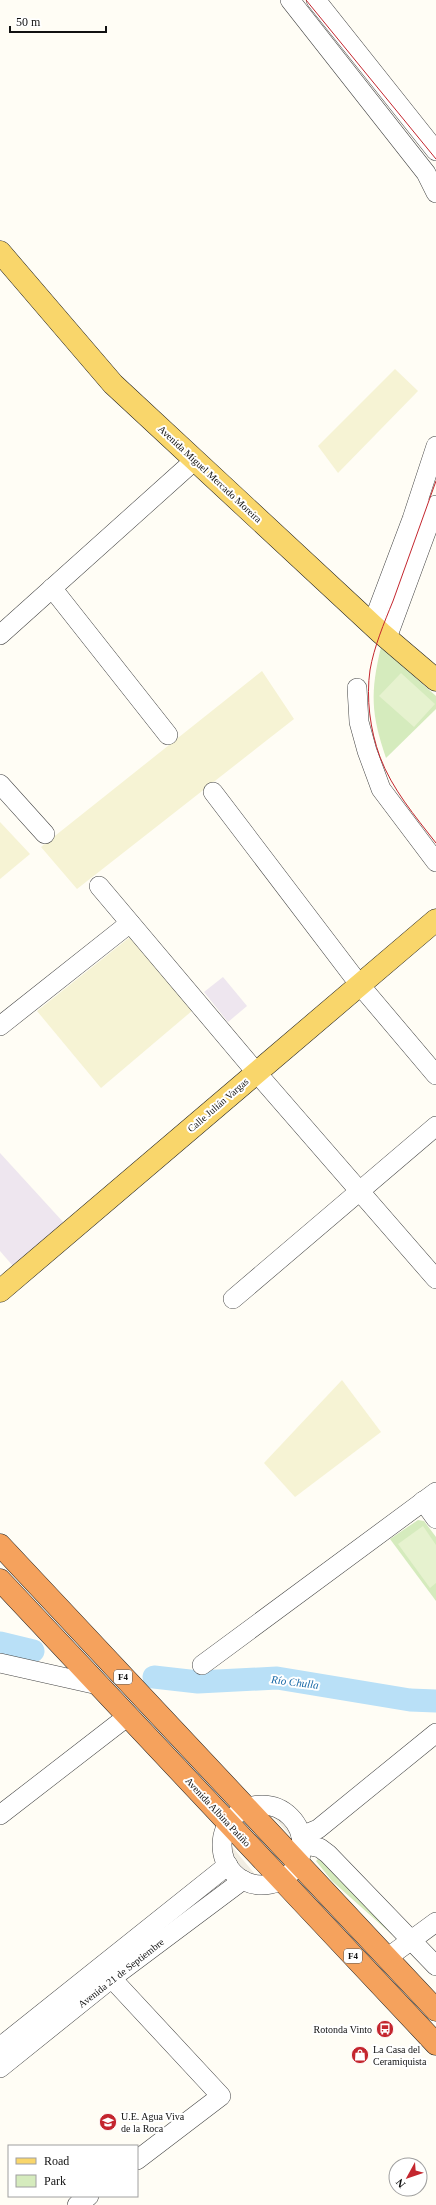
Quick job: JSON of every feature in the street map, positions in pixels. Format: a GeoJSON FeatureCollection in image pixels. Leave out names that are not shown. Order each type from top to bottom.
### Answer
{"type":"FeatureCollection","features":[{"type":"Feature","properties":{"kind":"highway","name":"F4"},"geometry":{"type":"LineString","coordinates":[[0,1545],[246,1808],[301,1848],[387,1958],[436,2010]]}},
{"type":"Feature","properties":{"kind":"highway","name":"Avenida Albina Patiño"},"geometry":{"type":"LineString","coordinates":[[0,1580],[431,2038],[436,2053]]}},
{"type":"Feature","properties":{"kind":"main road","name":"Avenida Miguel Mercado Moreira"},"geometry":{"type":"LineString","coordinates":[[0,252],[113,384],[379,632],[436,680]]}},
{"type":"Feature","properties":{"kind":"main road","name":"Calle Julián Vargas"},"geometry":{"type":"LineString","coordinates":[[0,1291],[436,920]]}},
{"type":"Feature","properties":{"kind":"street"},"geometry":{"type":"LineString","coordinates":[[290,0],[426,173],[436,193]]}},
{"type":"Feature","properties":{"kind":"street"},"geometry":{"type":"LineString","coordinates":[[316,0],[436,151]]}},
{"type":"Feature","properties":{"kind":"street"},"geometry":{"type":"LineString","coordinates":[[379,632],[412,519],[436,446]]}},
{"type":"Feature","properties":{"kind":"street"},"geometry":{"type":"LineString","coordinates":[[0,635],[195,460]]}},
{"type":"Feature","properties":{"kind":"street"},"geometry":{"type":"LineString","coordinates":[[379,632],[436,505]]}},
{"type":"Feature","properties":{"kind":"street"},"geometry":{"type":"LineString","coordinates":[[52,588],[168,735]]}},
{"type":"Feature","properties":{"kind":"street"},"geometry":{"type":"LineString","coordinates":[[357,688],[359,722],[367,751],[381,789],[436,862]]}},
{"type":"Feature","properties":{"kind":"street"},"geometry":{"type":"LineString","coordinates":[[0,784],[45,834]]}},
{"type":"Feature","properties":{"kind":"street"},"geometry":{"type":"LineString","coordinates":[[213,792],[359,984],[436,1075]]}},
{"type":"Feature","properties":{"kind":"street"},"geometry":{"type":"LineString","coordinates":[[99,886],[256,1072],[436,1279]]}},
{"type":"Feature","properties":{"kind":"street"},"geometry":{"type":"LineString","coordinates":[[0,1026],[130,923]]}},
{"type":"Feature","properties":{"kind":"street"},"geometry":{"type":"LineString","coordinates":[[233,1299],[436,1126]]}},
{"type":"Feature","properties":{"kind":"street"},"geometry":{"type":"LineString","coordinates":[[202,1665],[430,1496],[436,1519]]}},
{"type":"Feature","properties":{"kind":"street"},"geometry":{"type":"LineString","coordinates":[[0,1663],[98,1685]]}},
{"type":"Feature","properties":{"kind":"street"},"geometry":{"type":"LineString","coordinates":[[0,1816],[128,1716]]}},
{"type":"Feature","properties":{"kind":"street"},"geometry":{"type":"LineString","coordinates":[[246,1808],[236,1815],[229,1824],[224,1835],[222,1846],[228,1865],[243,1880],[261,1885],[282,1880],[291,1873],[301,1848],[318,1829],[436,1733]]}},
{"type":"Feature","properties":{"kind":"street"},"geometry":{"type":"LineString","coordinates":[[301,1848],[320,1848],[328,1854],[412,1939],[436,1966]]}},
{"type":"Feature","properties":{"kind":"street","name":"Avenida 21 de Septiembre"},"geometry":{"type":"LineString","coordinates":[[0,2068],[228,1865]]}},
{"type":"Feature","properties":{"kind":"street","name":"Avenida 21 de Septiembre"},"geometry":{"type":"LineString","coordinates":[[0,2047],[243,1880]]}},
{"type":"Feature","properties":{"kind":"street"},"geometry":{"type":"LineString","coordinates":[[387,1958],[436,1922]]}},
{"type":"Feature","properties":{"kind":"street"},"geometry":{"type":"LineString","coordinates":[[107,1973],[221,2096],[138,2159]]}},
{"type":"Feature","properties":{"kind":"street"},"geometry":{"type":"LineString","coordinates":[[77,2205],[88,2197]]}},
{"type":"Feature","properties":{"kind":"shaded area"},"geometry":{"type":"Polygon","coordinates":[[[395,369],[418,391],[338,473],[318,446],[395,369]]]}},
{"type":"Feature","properties":{"kind":"shaded area"},"geometry":{"type":"Polygon","coordinates":[[[262,671],[294,719],[77,889],[41,847],[262,671]]]}},
{"type":"Feature","properties":{"kind":"shaded area"},"geometry":{"type":"Polygon","coordinates":[[[0,822],[30,854],[0,879],[0,822]]]}},
{"type":"Feature","properties":{"kind":"shaded area"},"geometry":{"type":"Polygon","coordinates":[[[130,937],[193,1010],[101,1088],[37,1011],[130,937]]]}},
{"type":"Feature","properties":{"kind":"shaded area"},"geometry":{"type":"Polygon","coordinates":[[[223,977],[247,1006],[228,1022],[204,992],[223,977]]]}},
{"type":"Feature","properties":{"kind":"shaded area"},"geometry":{"type":"Polygon","coordinates":[[[0,1153],[64,1223],[13,1266],[0,1251],[0,1153]]]}},
{"type":"Feature","properties":{"kind":"shaded area"},"geometry":{"type":"Polygon","coordinates":[[[342,1380],[381,1432],[295,1497],[264,1463],[342,1380]]]}},
{"type":"Feature","properties":{"kind":"shaded area"},"geometry":{"type":"Polygon","coordinates":[[[266,1809],[280,1813],[291,1822],[298,1836],[299,1845],[266,1809]]]}},
{"type":"Feature","properties":{"kind":"shaded area"},"geometry":{"type":"Polygon","coordinates":[[[229,1843],[259,1879],[251,1876],[237,1866],[229,1851],[229,1843]]]}},
{"type":"Feature","properties":{"kind":"green space"},"geometry":{"type":"Polygon","coordinates":[[[381,647],[436,696],[436,709],[386,758],[377,729],[374,703],[375,678],[381,647]]]}},
{"type":"Feature","properties":{"kind":"green space"},"geometry":{"type":"Polygon","coordinates":[[[401,673],[435,704],[414,727],[379,696],[401,673]]]}},
{"type":"Feature","properties":{"kind":"green space"},"geometry":{"type":"Polygon","coordinates":[[[418,1520],[424,1521],[436,1537],[436,1601],[390,1539],[418,1520]]]}},
{"type":"Feature","properties":{"kind":"green space"},"geometry":{"type":"Polygon","coordinates":[[[423,1526],[436,1545],[436,1583],[430,1588],[398,1544],[423,1526]]]}},
{"type":"Feature","properties":{"kind":"green space"},"geometry":{"type":"Polygon","coordinates":[[[320,1857],[398,1933],[397,1939],[332,1881],[316,1861],[320,1857]]]}},
{"type":"Feature","properties":{"kind":"waterway","name":"Río Chulla"},"geometry":{"type":"LineString","coordinates":[[0,1643],[33,1651]]}},
{"type":"Feature","properties":{"kind":"waterway","name":"Río Chulla"},"geometry":{"type":"LineString","coordinates":[[154,1677],[198,1682],[277,1678],[410,1700],[436,1701]]}},
{"type":"Feature","properties":{"kind":"tram line"},"geometry":{"type":"LineString","coordinates":[[306,0],[436,159]]}},
{"type":"Feature","properties":{"kind":"tram line"},"geometry":{"type":"LineString","coordinates":[[436,481],[377,644],[370,670],[368,692],[371,725],[385,769],[397,791],[436,843]]}},
{"type":"Feature","properties":{"kind":"place","name":"Rotonda Vinto"},"geometry":{"type":"Point","coordinates":[385,2029]}},
{"type":"Feature","properties":{"kind":"place","name":"La Casa del Ceramiquista"},"geometry":{"type":"Point","coordinates":[360,2055]}},
{"type":"Feature","properties":{"kind":"place","name":"U.E. Agua Viva de la Roca"},"geometry":{"type":"Point","coordinates":[108,2122]}}]}
